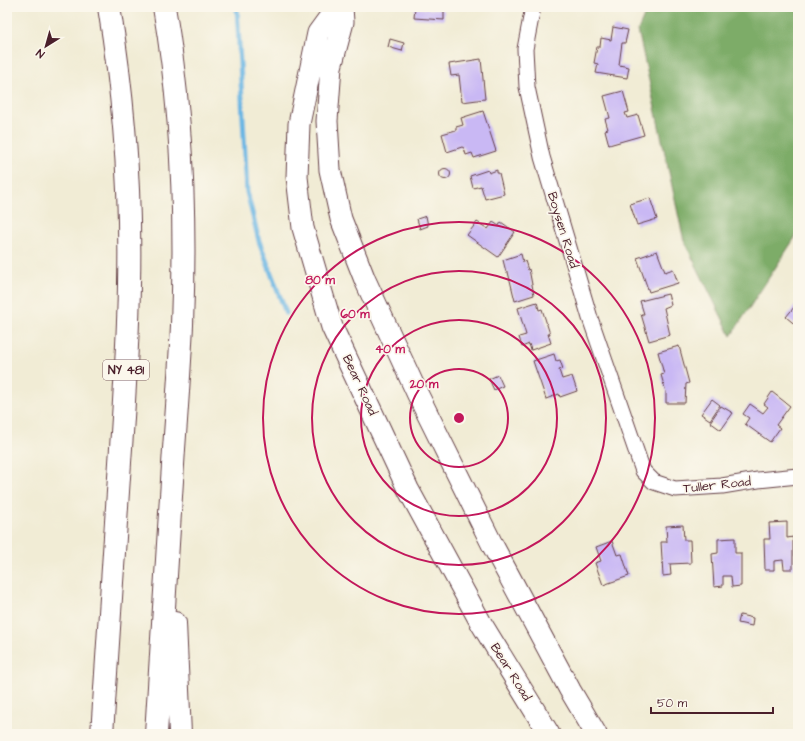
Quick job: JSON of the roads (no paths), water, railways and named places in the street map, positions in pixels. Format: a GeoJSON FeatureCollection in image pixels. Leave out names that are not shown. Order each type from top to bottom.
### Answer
{"type":"FeatureCollection","features":[{"type":"Feature","properties":{"kind":"highway","name":"NY 481"},"geometry":{"type":"LineString","coordinates":[[102,734],[124,403],[129,283],[127,164],[121,91],[109,7]]}},
{"type":"Feature","properties":{"kind":"highway"},"geometry":{"type":"LineString","coordinates":[[156,734],[182,325],[183,244],[175,88],[164,7]]}},
{"type":"Feature","properties":{"kind":"highway"},"geometry":{"type":"LineString","coordinates":[[171,503],[180,734]]}},
{"type":"Feature","properties":{"kind":"street","name":"Bear Road"},"geometry":{"type":"LineString","coordinates":[[337,7],[318,33],[299,124],[297,177],[303,228],[332,326],[408,489],[481,624],[549,734]]}},
{"type":"Feature","properties":{"kind":"street"},"geometry":{"type":"LineString","coordinates":[[342,7],[343,22],[331,67],[327,121],[330,170],[341,219],[365,280],[425,409],[500,560],[570,690],[596,734]]}},
{"type":"Feature","properties":{"kind":"street","name":"Boysen Road"},"geometry":{"type":"LineString","coordinates":[[533,7],[525,49],[527,87],[542,157],[590,318],[634,447]]}},
{"type":"Feature","properties":{"kind":"street","name":"Tuller Road"},"geometry":{"type":"LineString","coordinates":[[634,447],[643,471],[654,482],[675,489],[722,486],[758,480],[798,476]]}},
{"type":"Feature","properties":{"kind":"waterway"},"geometry":{"type":"LineString","coordinates":[[237,7],[247,192],[259,241],[286,313]]}}]}
